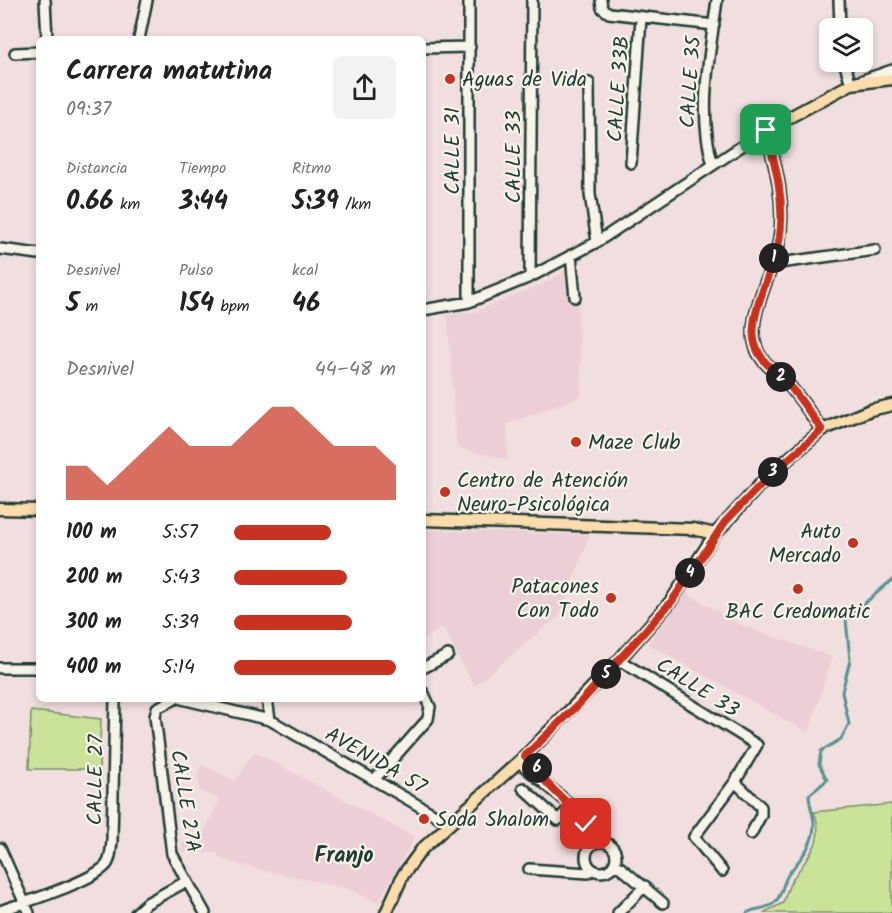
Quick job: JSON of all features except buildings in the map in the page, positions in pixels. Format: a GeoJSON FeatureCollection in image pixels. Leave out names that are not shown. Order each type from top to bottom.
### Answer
{"type":"FeatureCollection","features":[{"type":"Feature","properties":{"kind":"main road"},"geometry":{"type":"LineString","coordinates":[[822,430],[783,378],[770,369],[754,343],[755,321],[772,264],[782,218],[780,191],[766,130],[851,84],[892,79]]}},
{"type":"Feature","properties":{"kind":"main road"},"geometry":{"type":"LineString","coordinates":[[386,913],[403,875],[422,849],[522,759],[620,660],[672,601],[715,534],[768,477],[822,430],[870,410],[892,405]]}},
{"type":"Feature","properties":{"kind":"main road"},"geometry":{"type":"LineString","coordinates":[[0,509],[36,510]]}},
{"type":"Feature","properties":{"kind":"main road"},"geometry":{"type":"LineString","coordinates":[[426,520],[693,529],[715,534]]}},
{"type":"Feature","properties":{"kind":"main road"},"geometry":{"type":"LineString","coordinates":[[693,529],[702,555]]}},
{"type":"Feature","properties":{"kind":"street"},"geometry":{"type":"LineString","coordinates":[[45,0],[47,36]]}},
{"type":"Feature","properties":{"kind":"street"},"geometry":{"type":"LineString","coordinates":[[140,36],[147,0]]}},
{"type":"Feature","properties":{"kind":"street","name":"CALLE 31"},"geometry":{"type":"LineString","coordinates":[[469,0],[469,302]]}},
{"type":"Feature","properties":{"kind":"street","name":"CALLE 33"},"geometry":{"type":"LineString","coordinates":[[530,277],[532,0]]}},
{"type":"Feature","properties":{"kind":"street","name":"CALLE 35"},"geometry":{"type":"LineString","coordinates":[[712,165],[706,141],[705,105],[717,0]]}},
{"type":"Feature","properties":{"kind":"street"},"geometry":{"type":"LineString","coordinates":[[839,0],[840,18]]}},
{"type":"Feature","properties":{"kind":"street"},"geometry":{"type":"LineString","coordinates":[[602,4],[609,13],[714,26]]}},
{"type":"Feature","properties":{"kind":"street","name":"CALLE 33B"},"geometry":{"type":"LineString","coordinates":[[631,163],[641,18]]}},
{"type":"Feature","properties":{"kind":"street"},"geometry":{"type":"LineString","coordinates":[[426,48],[470,47]]}},
{"type":"Feature","properties":{"kind":"street"},"geometry":{"type":"LineString","coordinates":[[15,53],[36,52]]}},
{"type":"Feature","properties":{"kind":"street"},"geometry":{"type":"LineString","coordinates":[[847,72],[851,84],[892,70]]}},
{"type":"Feature","properties":{"kind":"street"},"geometry":{"type":"LineString","coordinates":[[589,83],[590,194],[597,242]]}},
{"type":"Feature","properties":{"kind":"street"},"geometry":{"type":"LineString","coordinates":[[426,309],[469,302],[530,277],[597,242],[766,130]]}},
{"type":"Feature","properties":{"kind":"street"},"geometry":{"type":"LineString","coordinates":[[0,249],[36,254]]}},
{"type":"Feature","properties":{"kind":"street"},"geometry":{"type":"LineString","coordinates":[[772,264],[875,250]]}},
{"type":"Feature","properties":{"kind":"street"},"geometry":{"type":"LineString","coordinates":[[571,255],[575,297]]}},
{"type":"Feature","properties":{"kind":"street"},"geometry":{"type":"LineString","coordinates":[[426,666],[448,655]]}},
{"type":"Feature","properties":{"kind":"street","name":"CALLE 33"},"geometry":{"type":"LineString","coordinates":[[620,660],[757,745],[735,782]]}},
{"type":"Feature","properties":{"kind":"street"},"geometry":{"type":"LineString","coordinates":[[0,668],[36,668]]}},
{"type":"Feature","properties":{"kind":"street"},"geometry":{"type":"LineString","coordinates":[[374,780],[428,719],[430,707],[426,698]]}},
{"type":"Feature","properties":{"kind":"street","name":"CALLE 27"},"geometry":{"type":"LineString","coordinates":[[24,903],[85,879],[101,870],[108,862],[112,841],[115,702]]}},
{"type":"Feature","properties":{"kind":"street","name":"CALLE 27A"},"geometry":{"type":"LineString","coordinates":[[169,702],[157,708],[154,716],[172,854],[205,913]]}},
{"type":"Feature","properties":{"kind":"street","name":"AVENIDA 57"},"geometry":{"type":"LineString","coordinates":[[195,702],[270,720],[450,823]]}},
{"type":"Feature","properties":{"kind":"street"},"geometry":{"type":"LineString","coordinates":[[267,702],[270,720]]}},
{"type":"Feature","properties":{"kind":"street"},"geometry":{"type":"LineString","coordinates":[[522,759],[538,769],[544,780],[572,806],[596,843],[611,846],[616,856],[613,866]]}},
{"type":"Feature","properties":{"kind":"street"},"geometry":{"type":"LineString","coordinates":[[722,871],[694,837],[735,782],[761,807],[761,815],[752,834]]}},
{"type":"Feature","properties":{"kind":"street"},"geometry":{"type":"LineString","coordinates":[[523,788],[558,820],[572,806]]}},
{"type":"Feature","properties":{"kind":"street"},"geometry":{"type":"LineString","coordinates":[[596,843],[587,852],[587,861],[592,869],[605,871],[613,866],[620,867],[663,903]]}},
{"type":"Feature","properties":{"kind":"street"},"geometry":{"type":"LineString","coordinates":[[0,848],[29,913]]}},
{"type":"Feature","properties":{"kind":"street"},"geometry":{"type":"LineString","coordinates":[[529,869],[588,873],[592,869]]}},
{"type":"Feature","properties":{"kind":"street"},"geometry":{"type":"LineString","coordinates":[[136,913],[147,903],[187,881]]}},
{"type":"Feature","properties":{"kind":"street"},"geometry":{"type":"LineString","coordinates":[[618,913],[645,886]]}},
{"type":"Feature","properties":{"kind":"street"},"geometry":{"type":"LineString","coordinates":[[0,911],[24,903]]}},
{"type":"Feature","properties":{"kind":"shaded area"},"geometry":{"type":"Polygon","coordinates":[[[576,266],[582,396],[507,424],[508,460],[457,448],[447,315],[474,312],[540,285],[576,266]]]}},
{"type":"Feature","properties":{"kind":"shaded area"},"geometry":{"type":"Polygon","coordinates":[[[426,530],[590,535],[560,615],[474,686],[443,628],[426,637],[426,530]]]}},
{"type":"Feature","properties":{"kind":"shaded area"},"geometry":{"type":"Polygon","coordinates":[[[686,593],[744,626],[832,657],[809,733],[647,644],[686,593]]]}},
{"type":"Feature","properties":{"kind":"shaded area"},"geometry":{"type":"Polygon","coordinates":[[[254,752],[415,837],[378,902],[346,888],[244,866],[222,859],[216,853],[180,852],[183,842],[201,838],[220,799],[200,792],[198,773],[202,765],[235,781],[254,752]]]}},
{"type":"Feature","properties":{"kind":"green space"},"geometry":{"type":"Polygon","coordinates":[[[31,711],[101,719],[99,769],[29,769],[31,711]]]}},
{"type":"Feature","properties":{"kind":"green space"},"geometry":{"type":"Polygon","coordinates":[[[892,804],[892,913],[763,913],[783,903],[791,882],[814,848],[818,832],[814,812],[892,804]]]}},
{"type":"Feature","properties":{"kind":"waterway"},"geometry":{"type":"LineString","coordinates":[[747,913],[776,901],[788,875],[811,842],[814,823],[809,795],[827,780],[819,764],[821,751],[841,739],[849,724],[842,692],[850,660],[846,619],[892,580]]}},
{"type":"Feature","properties":{"kind":"place","name":"Aguas de Vida"},"geometry":{"type":"Point","coordinates":[450,79]}},
{"type":"Feature","properties":{"kind":"place","name":"Maze Club"},"geometry":{"type":"Point","coordinates":[576,442]}},
{"type":"Feature","properties":{"kind":"place","name":"Centro de Atención Neuro-Psicológica"},"geometry":{"type":"Point","coordinates":[445,492]}},
{"type":"Feature","properties":{"kind":"place","name":"Auto Mercado"},"geometry":{"type":"Point","coordinates":[853,543]}},
{"type":"Feature","properties":{"kind":"place","name":"BAC Credomatic"},"geometry":{"type":"Point","coordinates":[798,589]}},
{"type":"Feature","properties":{"kind":"place","name":"Patacones Con Todo"},"geometry":{"type":"Point","coordinates":[611,598]}},
{"type":"Feature","properties":{"kind":"place","name":"Soda Shalom"},"geometry":{"type":"Point","coordinates":[424,819]}},
{"type":"Feature","properties":{"kind":"district","name":"Franjo"},"geometry":{"type":"Point","coordinates":[344,854]}},
{"type":"Feature","properties":{"kind":"route"},"geometry":{"type":"LineString","coordinates":[[586,824],[572,806],[544,780],[538,769],[525,756],[579,704],[672,601],[725,522],[768,477],[822,430],[783,378],[770,369],[754,343],[755,321],[778,244],[782,218],[780,191],[766,130]]}}]}
